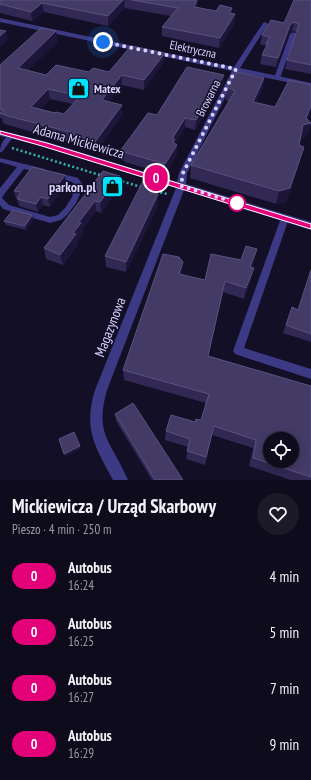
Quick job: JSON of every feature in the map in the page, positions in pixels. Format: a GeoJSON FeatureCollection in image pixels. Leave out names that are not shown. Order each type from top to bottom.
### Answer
{"type":"FeatureCollection","features":[{"type":"Feature","properties":{"kind":"street","name":"Elektryczna"},"geometry":{"type":"LineString","coordinates":[[0,20],[311,85]]}},
{"type":"Feature","properties":{"kind":"street","name":"Browarna"},"geometry":{"type":"LineString","coordinates":[[181,186],[183,173],[236,69],[265,24]]}},
{"type":"Feature","properties":{"kind":"street","name":"Adama Mickiewicza"},"geometry":{"type":"LineString","coordinates":[[0,133],[44,144],[311,226]]}},
{"type":"Feature","properties":{"kind":"street","name":"Magazynowa"},"geometry":{"type":"LineString","coordinates":[[121,480],[100,441],[95,423],[97,408],[101,390],[181,186]]}},
{"type":"Feature","properties":{"kind":"lane"},"geometry":{"type":"LineString","coordinates":[[277,78],[293,34]]}},
{"type":"Feature","properties":{"kind":"lane"},"geometry":{"type":"LineString","coordinates":[[2,148],[12,136]]}},
{"type":"Feature","properties":{"kind":"lane"},"geometry":{"type":"LineString","coordinates":[[0,160],[75,180],[79,185],[80,190],[62,216],[57,219],[50,220],[6,207],[0,200]]}},
{"type":"Feature","properties":{"kind":"lane"},"geometry":{"type":"LineString","coordinates":[[0,196],[1,192],[22,166]]}},
{"type":"Feature","properties":{"kind":"lane"},"geometry":{"type":"LineString","coordinates":[[285,218],[238,351],[311,374]]}},
{"type":"Feature","properties":{"kind":"path"},"geometry":{"type":"LineString","coordinates":[[2,148],[109,177]]}},
{"type":"Feature","properties":{"kind":"path"},"geometry":{"type":"LineString","coordinates":[[116,179],[146,188]]}},
{"type":"Feature","properties":{"kind":"path"},"geometry":{"type":"LineString","coordinates":[[154,191],[177,198]]}},
{"type":"Feature","properties":{"kind":"building"},"geometry":{"type":"Polygon","coordinates":[[[0,0],[123,0],[108,16],[42,3],[31,12],[0,4],[0,0]]]}},
{"type":"Feature","properties":{"kind":"building"},"geometry":{"type":"Polygon","coordinates":[[[132,0],[197,0],[194,7],[216,11],[220,5],[232,8],[229,13],[235,14],[220,38],[162,27],[178,8],[132,0]]]}},
{"type":"Feature","properties":{"kind":"building"},"geometry":{"type":"Polygon","coordinates":[[[294,0],[311,0],[311,65],[287,60],[299,24],[294,22],[290,25],[278,58],[262,55],[268,43],[266,43],[270,37],[262,35],[271,20],[284,23],[294,0]]]}},
{"type":"Feature","properties":{"kind":"building"},"geometry":{"type":"Polygon","coordinates":[[[41,28],[56,31],[18,68],[46,75],[56,65],[89,72],[93,68],[109,72],[131,46],[165,53],[144,80],[122,75],[107,93],[102,100],[122,105],[95,142],[72,135],[74,133],[0,113],[4,110],[0,109],[0,65],[41,28]],[[48,89],[31,107],[64,114],[80,96],[48,89]]]}},
{"type":"Feature","properties":{"kind":"building"},"geometry":{"type":"Polygon","coordinates":[[[0,30],[6,31],[0,36],[0,30]]]}},
{"type":"Feature","properties":{"kind":"building"},"geometry":{"type":"Polygon","coordinates":[[[187,67],[224,75],[196,120],[185,118],[172,139],[175,139],[173,142],[177,145],[165,164],[121,150],[148,113],[157,115],[187,67]]]}},
{"type":"Feature","properties":{"kind":"building"},"geometry":{"type":"Polygon","coordinates":[[[237,72],[264,78],[253,102],[275,107],[289,80],[311,85],[311,106],[306,118],[311,123],[303,125],[299,145],[304,147],[290,188],[279,191],[191,165],[235,91],[227,87],[234,74],[237,72]]]}},
{"type":"Feature","properties":{"kind":"building"},"geometry":{"type":"Polygon","coordinates":[[[32,167],[65,175],[48,199],[41,197],[36,204],[17,199],[21,192],[14,191],[32,167]]]}},
{"type":"Feature","properties":{"kind":"building"},"geometry":{"type":"Polygon","coordinates":[[[103,171],[120,176],[100,202],[95,201],[79,222],[81,223],[73,233],[76,234],[60,255],[44,248],[103,171]]]}},
{"type":"Feature","properties":{"kind":"building"},"geometry":{"type":"Polygon","coordinates":[[[143,181],[159,185],[154,193],[158,194],[126,262],[105,256],[143,181]]]}},
{"type":"Feature","properties":{"kind":"building"},"geometry":{"type":"Polygon","coordinates":[[[13,210],[32,215],[25,226],[4,221],[13,210]]]}},
{"type":"Feature","properties":{"kind":"building"},"geometry":{"type":"Polygon","coordinates":[[[246,246],[257,249],[250,267],[254,268],[246,288],[225,281],[208,356],[311,386],[311,477],[284,468],[299,468],[299,432],[263,432],[263,461],[253,458],[256,440],[214,426],[206,457],[187,451],[190,439],[166,431],[171,415],[195,422],[196,419],[201,420],[209,394],[123,370],[163,254],[179,257],[183,262],[179,274],[205,280],[211,254],[241,260],[246,246]]]}},
{"type":"Feature","properties":{"kind":"building"},"geometry":{"type":"Polygon","coordinates":[[[311,270],[311,334],[286,325],[292,307],[298,310],[311,270]]]}},
{"type":"Feature","properties":{"kind":"building"},"geometry":{"type":"Polygon","coordinates":[[[133,403],[183,480],[155,480],[115,414],[133,403]]]}},
{"type":"Feature","properties":{"kind":"building"},"geometry":{"type":"Polygon","coordinates":[[[74,432],[80,446],[64,454],[59,439],[74,432]]]}},
{"type":"Feature","properties":{"kind":"bus line","name":"0"},"geometry":{"type":"LineString","coordinates":[[0,133],[44,144],[311,226]]}},
{"type":"Feature","properties":{"kind":"place","name":"Matex"},"geometry":{"type":"Point","coordinates":[79,88]}},
{"type":"Feature","properties":{"kind":"place","name":"parkon.pl"},"geometry":{"type":"Point","coordinates":[112,187]}},
{"type":"Feature","properties":{"kind":"route"},"geometry":{"type":"LineString","coordinates":[[103,42],[236,69],[183,173],[181,186],[237,203]]}}]}
